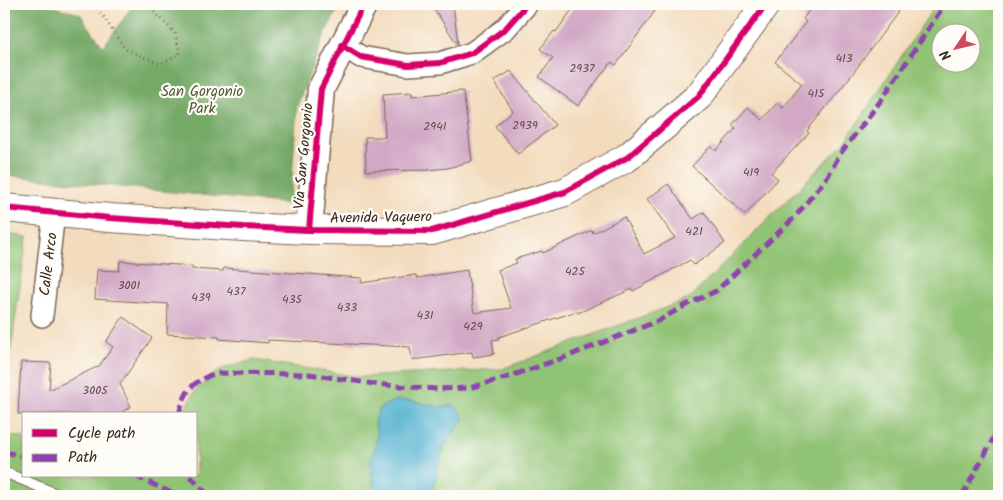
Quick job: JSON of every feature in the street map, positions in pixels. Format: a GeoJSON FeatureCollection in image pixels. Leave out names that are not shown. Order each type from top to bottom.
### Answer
{"type":"FeatureCollection","features":[{"type":"Feature","properties":{"kind":"main road","name":"Avenida Vaquero"},"geometry":{"type":"LineString","coordinates":[[4,208],[138,220],[309,230],[432,231],[565,192],[628,157],[699,96],[766,4]]}},
{"type":"Feature","properties":{"kind":"street","name":"Via San Gorgonio"},"geometry":{"type":"LineString","coordinates":[[309,230],[320,89],[364,4]]}},
{"type":"Feature","properties":{"kind":"street"},"geometry":{"type":"LineString","coordinates":[[342,45],[361,57],[408,65],[440,63],[472,53],[505,29],[527,4]]}},
{"type":"Feature","properties":{"kind":"street","name":"Calle Arco"},"geometry":{"type":"LineString","coordinates":[[42,316],[54,213]]}},
{"type":"Feature","properties":{"kind":"lane"},"geometry":{"type":"LineString","coordinates":[[4,472],[61,496]]}},
{"type":"Feature","properties":{"kind":"path"},"geometry":{"type":"LineString","coordinates":[[95,4],[125,49],[160,64],[180,54],[175,33],[146,4]]}},
{"type":"Feature","properties":{"kind":"green space","name":"San Gorgonio Park"},"geometry":{"type":"Polygon","coordinates":[[[4,4],[43,4],[80,14],[103,47],[134,4],[341,4],[325,33],[297,106],[290,204],[4,175],[4,4]]]}},
{"type":"Feature","properties":{"kind":"green space"},"geometry":{"type":"Polygon","coordinates":[[[936,4],[999,4],[999,496],[4,496],[4,436],[22,437],[22,478],[198,478],[198,412],[184,412],[195,391],[221,369],[253,360],[360,377],[502,369],[689,299],[845,142],[936,4]]]}},
{"type":"Feature","properties":{"kind":"green space"},"geometry":{"type":"Polygon","coordinates":[[[4,234],[27,237],[4,397],[4,234]]]}},
{"type":"Feature","properties":{"kind":"water"},"geometry":{"type":"Polygon","coordinates":[[[395,400],[438,406],[454,405],[460,411],[464,420],[444,446],[433,487],[419,496],[375,496],[370,461],[375,449],[377,433],[374,422],[380,408],[395,400]]]}},
{"type":"Feature","properties":{"kind":"building"},"geometry":{"type":"Polygon","coordinates":[[[431,4],[453,4],[458,44],[457,44],[431,4]]]}},
{"type":"Feature","properties":{"kind":"building"},"geometry":{"type":"Polygon","coordinates":[[[576,4],[660,4],[616,65],[611,62],[578,106],[539,77],[553,58],[540,49],[554,31],[556,32],[576,4]]]}},
{"type":"Feature","properties":{"kind":"building"},"geometry":{"type":"Polygon","coordinates":[[[814,4],[904,4],[807,131],[809,133],[771,173],[778,179],[745,215],[692,166],[711,146],[716,151],[736,128],[732,125],[748,107],[762,120],[777,103],[783,108],[802,84],[775,62],[806,22],[803,19],[814,4]]]}},
{"type":"Feature","properties":{"kind":"building"},"geometry":{"type":"Polygon","coordinates":[[[511,71],[555,125],[518,154],[495,126],[513,111],[494,81],[511,71]]]}},
{"type":"Feature","properties":{"kind":"building"},"geometry":{"type":"Polygon","coordinates":[[[463,91],[472,161],[448,168],[428,170],[366,171],[365,137],[385,137],[383,94],[412,92],[412,96],[463,91]]]}},
{"type":"Feature","properties":{"kind":"building"},"geometry":{"type":"Polygon","coordinates":[[[668,184],[693,219],[704,212],[725,243],[694,265],[690,260],[633,291],[632,289],[578,313],[577,311],[492,340],[494,354],[473,357],[472,352],[412,360],[410,347],[268,340],[268,343],[219,339],[219,337],[167,334],[168,304],[95,299],[97,270],[119,271],[120,261],[192,266],[192,269],[223,271],[224,268],[362,278],[361,283],[416,275],[417,278],[467,270],[474,313],[511,308],[498,270],[517,263],[515,259],[542,251],[543,253],[592,230],[593,233],[624,217],[644,254],[675,238],[647,199],[668,184]]]}},
{"type":"Feature","properties":{"kind":"building"},"geometry":{"type":"Polygon","coordinates":[[[123,317],[152,338],[120,384],[131,407],[122,412],[22,412],[22,414],[18,414],[21,362],[51,363],[49,390],[99,366],[113,347],[106,342],[123,317]]]}},
{"type":"Feature","properties":{"kind":"marked path"},"geometry":{"type":"LineString","coordinates":[[180,412],[184,398],[191,388],[200,380],[215,373],[309,374],[374,384],[436,389],[469,388],[563,358],[658,321],[716,291],[795,217],[828,176],[840,154],[882,99],[945,4]]}},
{"type":"Feature","properties":{"kind":"marked path"},"geometry":{"type":"LineString","coordinates":[[962,496],[999,428]]}},
{"type":"Feature","properties":{"kind":"marked path"},"geometry":{"type":"LineString","coordinates":[[4,452],[22,456]]}},
{"type":"Feature","properties":{"kind":"marked path"},"geometry":{"type":"LineString","coordinates":[[139,478],[178,496]]}},
{"type":"Feature","properties":{"kind":"marked path"},"geometry":{"type":"LineString","coordinates":[[192,478],[209,496]]}},
{"type":"Feature","properties":{"kind":"cycle path"},"geometry":{"type":"LineString","coordinates":[[309,230],[321,89],[364,4]]}},
{"type":"Feature","properties":{"kind":"cycle path"},"geometry":{"type":"LineString","coordinates":[[342,45],[361,57],[408,65],[440,63],[472,53],[505,29],[527,4]]}},
{"type":"Feature","properties":{"kind":"cycle path"},"geometry":{"type":"LineString","coordinates":[[4,208],[110,218],[243,227],[309,230],[432,231],[565,192],[628,157],[699,96],[766,4]]}}]}
